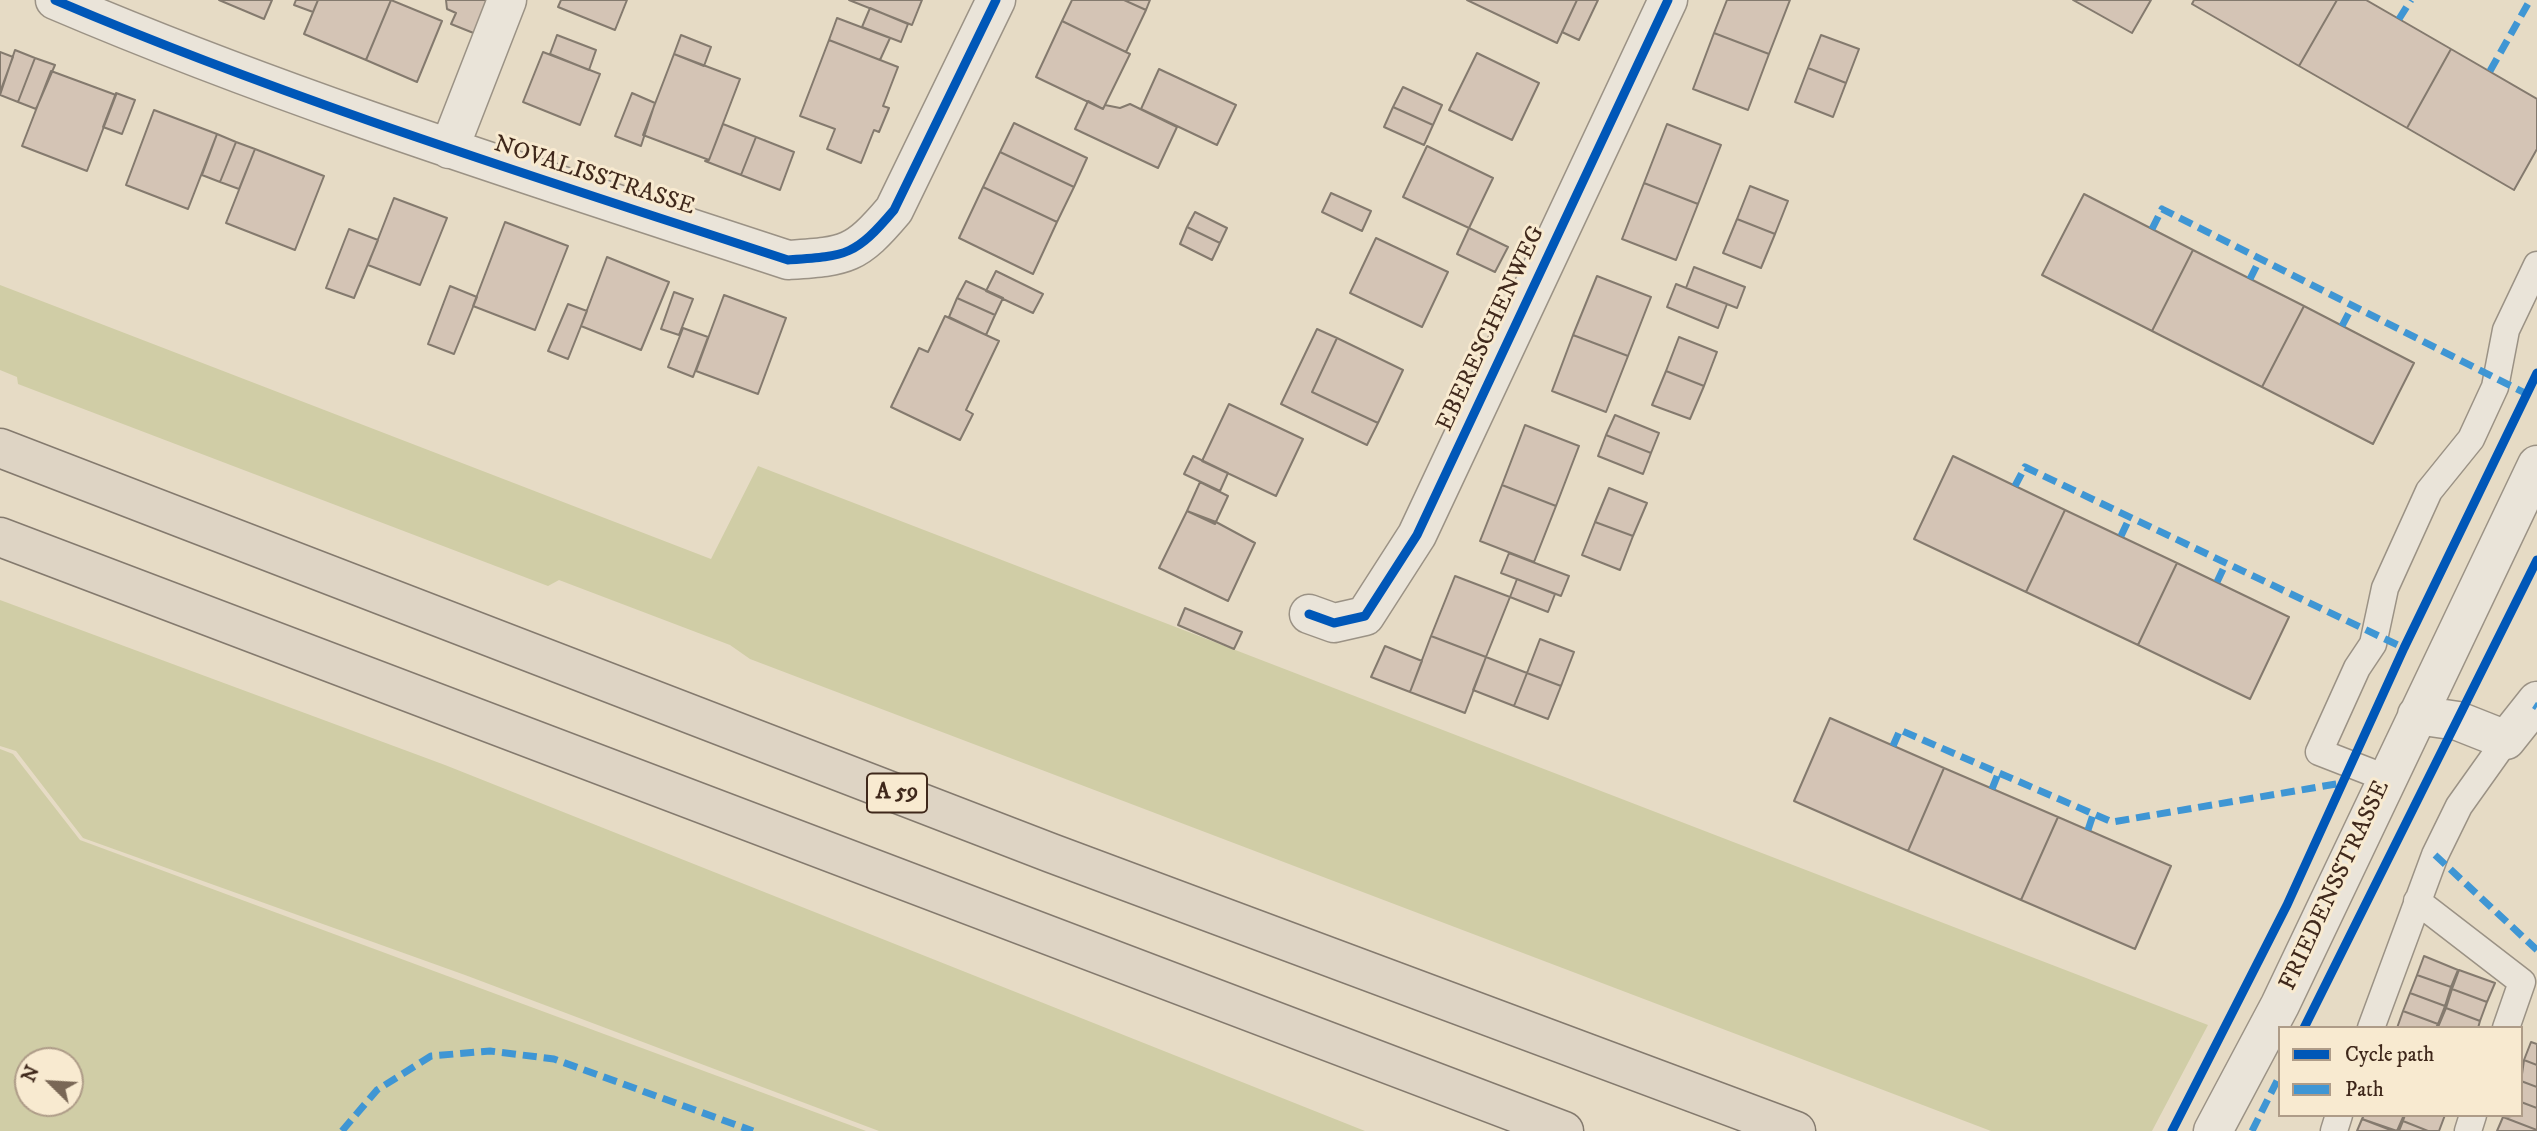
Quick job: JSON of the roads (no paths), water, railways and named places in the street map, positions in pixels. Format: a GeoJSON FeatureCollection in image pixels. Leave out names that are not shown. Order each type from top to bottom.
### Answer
{"type":"FeatureCollection","features":[{"type":"Feature","properties":{"kind":"highway","name":"A 59"},"geometry":{"type":"LineString","coordinates":[[0,447],[1051,853],[1796,1131]]}},
{"type":"Feature","properties":{"kind":"highway"},"geometry":{"type":"LineString","coordinates":[[0,537],[1564,1131]]}},
{"type":"Feature","properties":{"kind":"street","name":"NOVALISSTRASSE"},"geometry":{"type":"LineString","coordinates":[[55,0],[220,67],[449,149],[788,260],[839,256],[869,240],[894,211],[996,0]]}},
{"type":"Feature","properties":{"kind":"street"},"geometry":{"type":"LineString","coordinates":[[449,149],[507,0]]}},
{"type":"Feature","properties":{"kind":"street","name":"EBERESCHENWEG"},"geometry":{"type":"LineString","coordinates":[[1309,614],[1334,623],[1365,616],[1416,535],[1668,0]]}},
{"type":"Feature","properties":{"kind":"street","name":"FRIEDENSSTRASSE"},"geometry":{"type":"LineString","coordinates":[[2213,1131],[2280,1005],[2537,465]]}},
{"type":"Feature","properties":{"kind":"street"},"geometry":{"type":"LineString","coordinates":[[2417,715],[2458,721],[2506,740],[2537,701]]}},
{"type":"Feature","properties":{"kind":"lane"},"geometry":{"type":"LineString","coordinates":[[2386,778],[2319,752],[2357,668],[2373,644],[2385,588],[2430,491],[2471,439],[2495,387],[2506,330],[2537,265]]}},
{"type":"Feature","properties":{"kind":"lane"},"geometry":{"type":"LineString","coordinates":[[2372,1026],[2417,901],[2459,806],[2506,740]]}},
{"type":"Feature","properties":{"kind":"lane"},"geometry":{"type":"LineString","coordinates":[[2417,901],[2522,982],[2507,1026]]}}]}
